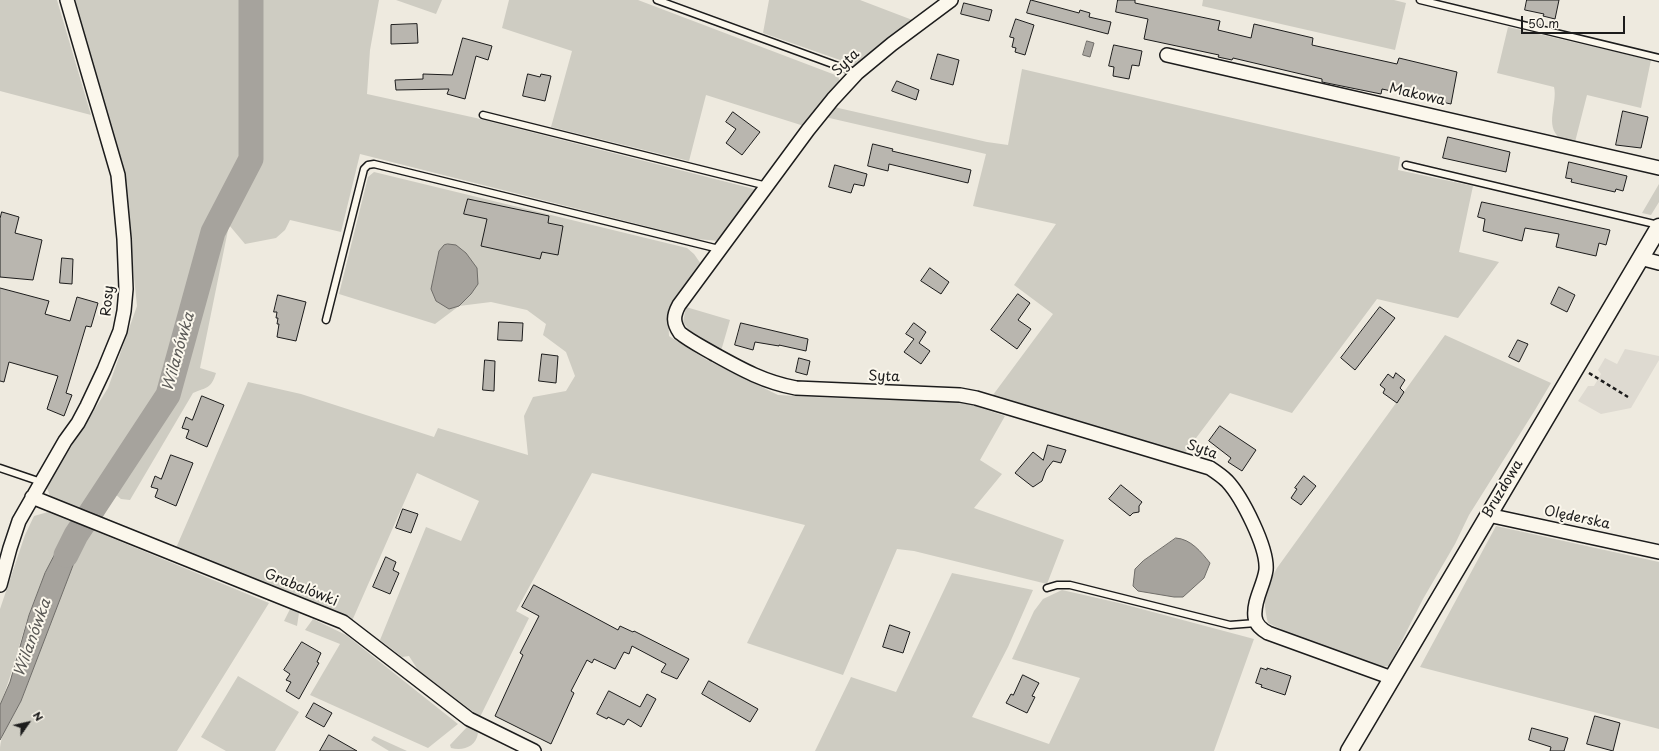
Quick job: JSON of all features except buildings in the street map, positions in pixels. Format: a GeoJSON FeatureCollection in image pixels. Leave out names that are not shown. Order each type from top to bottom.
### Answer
{"type":"FeatureCollection","features":[{"type":"Feature","properties":{"kind":"street","name":"Rosy"},"geometry":{"type":"LineString","coordinates":[[0,585],[19,522],[65,441],[78,423],[104,370],[120,331],[126,289],[124,239],[118,175],[67,0]]}},
{"type":"Feature","properties":{"kind":"street","name":"Syta"},"geometry":{"type":"LineString","coordinates":[[951,0],[892,44],[857,73],[833,99],[719,249],[679,305],[675,313],[675,326],[686,338],[760,379],[796,388],[960,395],[976,398],[1210,468],[1221,475],[1231,485],[1241,501],[1255,529],[1266,558],[1265,576],[1255,605],[1254,615],[1256,623]]}},
{"type":"Feature","properties":{"kind":"street","name":"Makowa"},"geometry":{"type":"LineString","coordinates":[[1167,55],[1659,168]]}},
{"type":"Feature","properties":{"kind":"street","name":"Bruzdowa"},"geometry":{"type":"LineString","coordinates":[[1349,751],[1659,226]]}},
{"type":"Feature","properties":{"kind":"street"},"geometry":{"type":"LineString","coordinates":[[1640,258],[1659,263]]}},
{"type":"Feature","properties":{"kind":"street","name":"Grabalówki"},"geometry":{"type":"LineString","coordinates":[[32,497],[343,622],[469,719],[534,751]]}},
{"type":"Feature","properties":{"kind":"street","name":"Olęderska"},"geometry":{"type":"LineString","coordinates":[[1488,515],[1659,552]]}},
{"type":"Feature","properties":{"kind":"street"},"geometry":{"type":"LineString","coordinates":[[1256,623],[1268,633],[1392,678]]}},
{"type":"Feature","properties":{"kind":"lane"},"geometry":{"type":"LineString","coordinates":[[658,0],[857,73]]}},
{"type":"Feature","properties":{"kind":"lane"},"geometry":{"type":"LineString","coordinates":[[1420,0],[1659,58]]}},
{"type":"Feature","properties":{"kind":"lane"},"geometry":{"type":"LineString","coordinates":[[483,115],[767,186]]}},
{"type":"Feature","properties":{"kind":"lane"},"geometry":{"type":"LineString","coordinates":[[326,320],[364,169],[368,165],[381,166],[719,249]]}},
{"type":"Feature","properties":{"kind":"lane"},"geometry":{"type":"LineString","coordinates":[[1406,165],[1659,226]]}},
{"type":"Feature","properties":{"kind":"lane"},"geometry":{"type":"LineString","coordinates":[[0,468],[41,482]]}},
{"type":"Feature","properties":{"kind":"lane"},"geometry":{"type":"LineString","coordinates":[[1047,588],[1057,585],[1070,585],[1230,625],[1256,623]]}},
{"type":"Feature","properties":{"kind":"path"},"geometry":{"type":"LineString","coordinates":[[1598,379],[1628,397]]}},
{"type":"Feature","properties":{"kind":"shaded area"},"geometry":{"type":"Polygon","coordinates":[[[0,0],[57,0],[91,115],[0,91],[0,0]]]}},
{"type":"Feature","properties":{"kind":"shaded area"},"geometry":{"type":"Polygon","coordinates":[[[73,0],[379,0],[370,50],[367,94],[476,118],[758,190],[719,241],[697,239],[360,154],[341,232],[290,220],[285,230],[276,238],[245,244],[229,225],[200,368],[216,373],[214,378],[208,387],[193,393],[130,500],[121,499],[115,494],[102,518],[50,496],[47,488],[51,479],[108,388],[137,306],[123,170],[73,0]]]}},
{"type":"Feature","properties":{"kind":"shaded area"},"geometry":{"type":"Polygon","coordinates":[[[396,0],[442,0],[436,14],[396,0]]]}},
{"type":"Feature","properties":{"kind":"shaded area"},"geometry":{"type":"Polygon","coordinates":[[[509,0],[638,0],[838,76],[840,82],[804,126],[706,95],[689,161],[551,127],[572,51],[502,28],[509,0]]]}},
{"type":"Feature","properties":{"kind":"shaded area"},"geometry":{"type":"Polygon","coordinates":[[[769,0],[860,0],[915,21],[857,66],[763,33],[769,0]]]}},
{"type":"Feature","properties":{"kind":"shaded area"},"geometry":{"type":"Polygon","coordinates":[[[1203,0],[1394,0],[1406,3],[1395,50],[1202,6],[1203,0]]]}},
{"type":"Feature","properties":{"kind":"shaded area"},"geometry":{"type":"Polygon","coordinates":[[[1508,27],[1651,60],[1641,108],[1587,95],[1575,142],[1560,138],[1555,133],[1552,121],[1555,93],[1554,87],[1497,73],[1508,27]]]}},
{"type":"Feature","properties":{"kind":"shaded area"},"geometry":{"type":"Polygon","coordinates":[[[1022,69],[1400,157],[1398,170],[1473,186],[1459,252],[1499,262],[1458,318],[1377,299],[1292,413],[1230,393],[1184,454],[990,399],[1053,314],[1014,285],[1056,224],[973,206],[986,154],[825,117],[834,107],[987,142],[1008,145],[1022,69]]]}},
{"type":"Feature","properties":{"kind":"shaded area"},"geometry":{"type":"Polygon","coordinates":[[[374,172],[687,248],[694,254],[701,264],[676,296],[668,313],[669,336],[707,360],[778,395],[960,401],[1005,416],[980,460],[1002,474],[974,508],[1064,540],[1047,584],[914,551],[897,549],[843,675],[747,643],[805,525],[592,473],[516,611],[529,618],[480,717],[418,670],[409,656],[402,657],[380,640],[426,527],[461,541],[479,501],[417,473],[352,621],[176,548],[248,382],[301,394],[434,437],[438,428],[528,455],[524,416],[533,397],[566,391],[575,376],[566,352],[543,335],[546,324],[527,310],[491,302],[459,306],[435,324],[339,294],[368,177],[374,172]]]}},
{"type":"Feature","properties":{"kind":"shaded area"},"geometry":{"type":"Polygon","coordinates":[[[1659,184],[1659,202],[1651,215],[1642,213],[1659,184]]]}},
{"type":"Feature","properties":{"kind":"shaded area"},"geometry":{"type":"Polygon","coordinates":[[[686,307],[730,320],[721,351],[694,336],[683,322],[686,307]]]}},
{"type":"Feature","properties":{"kind":"shaded area"},"geometry":{"type":"Polygon","coordinates":[[[1445,335],[1551,383],[1469,515],[1455,544],[1423,599],[1389,666],[1379,667],[1293,635],[1268,623],[1265,607],[1267,588],[1277,568],[1445,335]]]}},
{"type":"Feature","properties":{"kind":"shaded area"},"geometry":{"type":"Polygon","coordinates":[[[1625,349],[1659,356],[1659,360],[1631,408],[1601,414],[1578,401],[1588,386],[1594,386],[1601,374],[1598,370],[1605,358],[1617,364],[1625,349]]]}},
{"type":"Feature","properties":{"kind":"shaded area"},"geometry":{"type":"Polygon","coordinates":[[[48,512],[72,522],[49,567],[29,614],[0,705],[0,609],[25,535],[34,516],[48,512]]]}},
{"type":"Feature","properties":{"kind":"shaded area"},"geometry":{"type":"Polygon","coordinates":[[[1496,526],[1659,562],[1659,729],[1420,667],[1496,526]]]}},
{"type":"Feature","properties":{"kind":"shaded area"},"geometry":{"type":"Polygon","coordinates":[[[90,529],[269,603],[177,751],[0,751],[2,737],[22,699],[62,592],[90,529]]]}},
{"type":"Feature","properties":{"kind":"shaded area"},"geometry":{"type":"Polygon","coordinates":[[[952,573],[1033,590],[1008,647],[972,717],[1049,744],[1080,678],[1012,659],[1034,611],[1043,599],[1062,590],[1119,603],[1254,639],[1214,751],[815,751],[851,677],[896,692],[952,573]]]}},
{"type":"Feature","properties":{"kind":"shaded area"},"geometry":{"type":"Polygon","coordinates":[[[290,609],[299,613],[297,626],[284,621],[290,609]]]}},
{"type":"Feature","properties":{"kind":"shaded area"},"geometry":{"type":"Polygon","coordinates":[[[313,619],[346,635],[458,724],[428,748],[310,695],[340,644],[305,630],[313,619]]]}},
{"type":"Feature","properties":{"kind":"shaded area"},"geometry":{"type":"Polygon","coordinates":[[[238,676],[299,712],[275,751],[226,751],[201,737],[238,676]]]}},
{"type":"Feature","properties":{"kind":"shaded area"},"geometry":{"type":"Polygon","coordinates":[[[467,727],[473,727],[478,733],[475,742],[468,747],[460,749],[451,748],[450,745],[467,727]]]}},
{"type":"Feature","properties":{"kind":"shaded area"},"geometry":{"type":"Polygon","coordinates":[[[374,736],[407,751],[389,751],[371,740],[374,736]]]}},
{"type":"Feature","properties":{"kind":"water"},"geometry":{"type":"Polygon","coordinates":[[[1087,41],[1094,43],[1090,57],[1083,55],[1087,41]]]}},
{"type":"Feature","properties":{"kind":"water"},"geometry":{"type":"Polygon","coordinates":[[[444,245],[456,245],[466,253],[477,268],[478,284],[471,294],[459,306],[449,309],[436,301],[431,289],[439,251],[444,245]]]}},
{"type":"Feature","properties":{"kind":"water"},"geometry":{"type":"Polygon","coordinates":[[[72,522],[90,529],[77,555],[21,701],[0,740],[0,705],[10,682],[29,615],[45,573],[72,522]]]}},
{"type":"Feature","properties":{"kind":"water"},"geometry":{"type":"Polygon","coordinates":[[[1176,538],[1191,543],[1210,563],[1204,578],[1183,597],[1138,591],[1133,586],[1135,569],[1143,561],[1176,538]]]}},
{"type":"Feature","properties":{"kind":"waterway","name":"Wilanówka"},"geometry":{"type":"LineString","coordinates":[[66,555],[76,535],[168,395],[213,232],[251,159],[251,0]]}}]}
